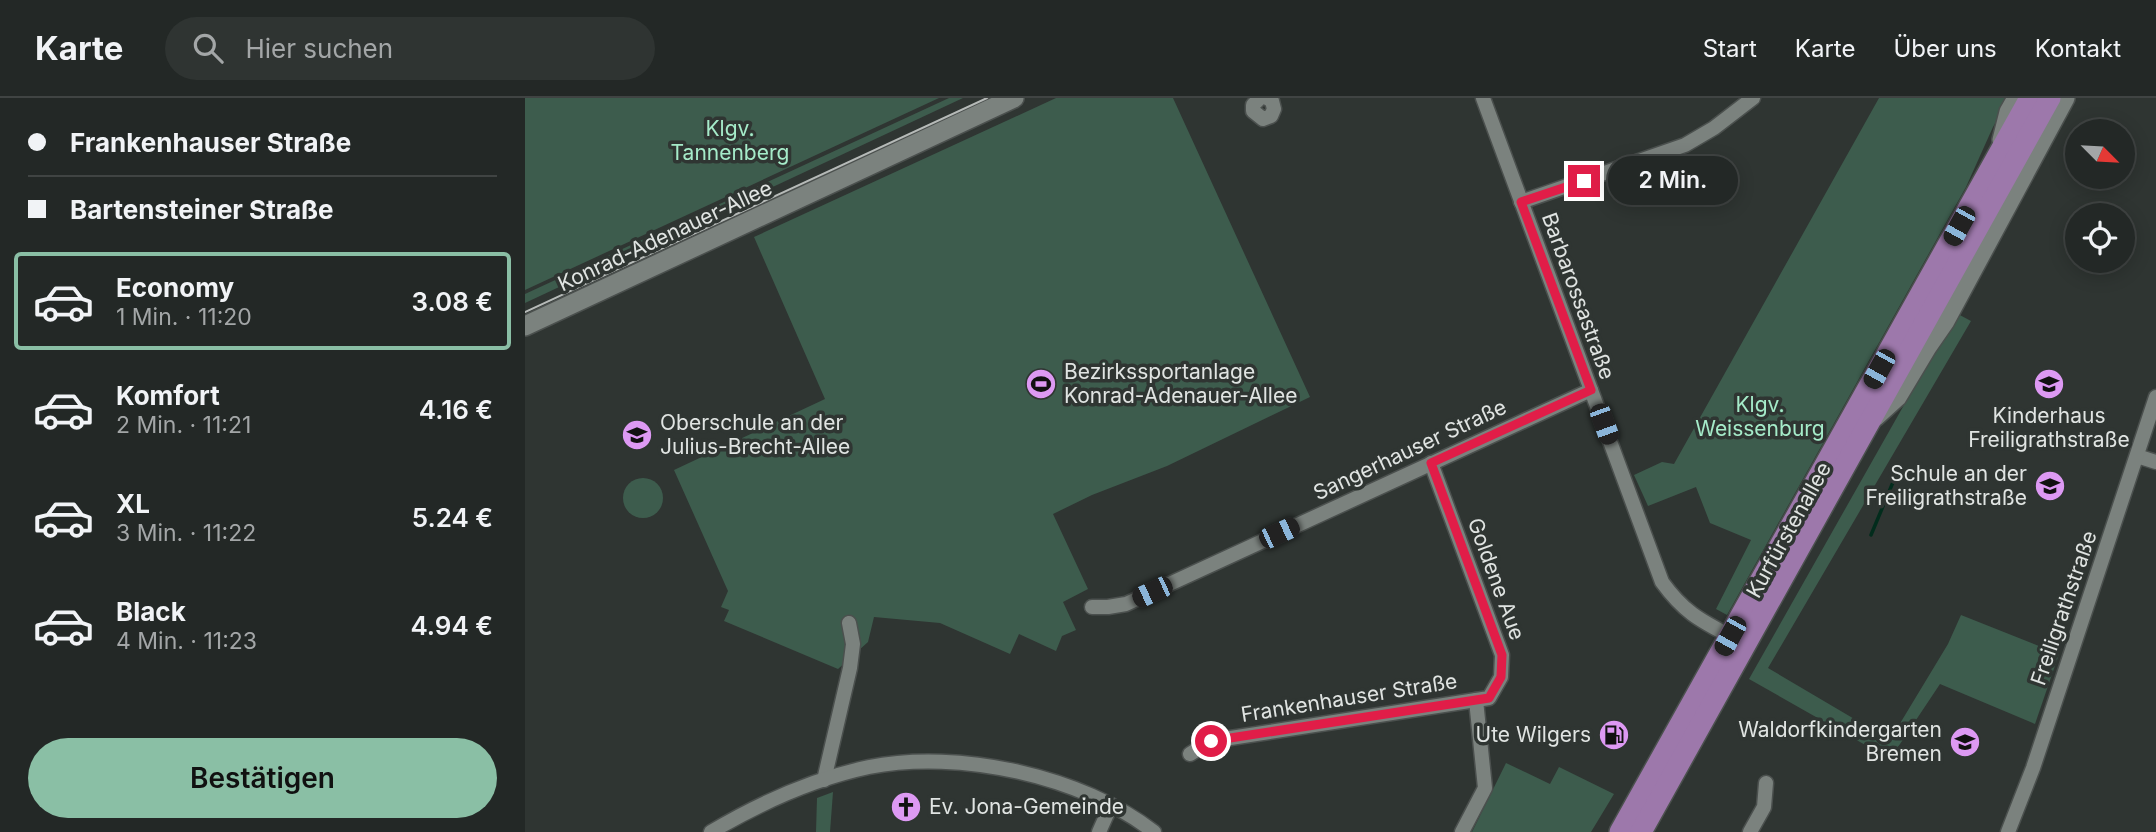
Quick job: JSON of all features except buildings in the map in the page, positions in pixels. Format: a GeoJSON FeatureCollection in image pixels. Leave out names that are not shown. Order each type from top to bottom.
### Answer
{"type":"FeatureCollection","features":[{"type":"Feature","properties":{"kind":"main road","name":"Konrad-Adenauer-Allee"},"geometry":{"type":"LineString","coordinates":[[525,327],[1014,98]]}},
{"type":"Feature","properties":{"kind":"main road","name":"Kurfürstenallee"},"geometry":{"type":"LineString","coordinates":[[1999,155],[2009,112],[2017,98]]}},
{"type":"Feature","properties":{"kind":"main road","name":"Kurfürstenallee"},"geometry":{"type":"LineString","coordinates":[[1620,832],[2030,98]]}},
{"type":"Feature","properties":{"kind":"main road","name":"Kurfürstenallee"},"geometry":{"type":"LineString","coordinates":[[1641,832],[2050,98]]}},
{"type":"Feature","properties":{"kind":"main road","name":"Kurfürstenallee"},"geometry":{"type":"LineString","coordinates":[[1871,421],[1897,397],[1945,321],[2065,98]]}},
{"type":"Feature","properties":{"kind":"street","name":"Barbarossastraße"},"geometry":{"type":"LineString","coordinates":[[1483,98],[1662,582],[1678,604],[1701,621],[1730,636]]}},
{"type":"Feature","properties":{"kind":"street"},"geometry":{"type":"LineString","coordinates":[[1521,202],[1685,145],[1714,128],[1753,98]]}},
{"type":"Feature","properties":{"kind":"street","name":"Sangerhauser Straße"},"geometry":{"type":"LineString","coordinates":[[1092,607],[1126,604],[1591,390]]}},
{"type":"Feature","properties":{"kind":"street","name":"Freiligrathstraße"},"geometry":{"type":"LineString","coordinates":[[2008,832],[2033,768],[2156,397]]}},
{"type":"Feature","properties":{"kind":"street"},"geometry":{"type":"LineString","coordinates":[[2137,456],[2156,462]]}},
{"type":"Feature","properties":{"kind":"street","name":"Goldene Aue"},"geometry":{"type":"LineString","coordinates":[[1431,463],[1502,655],[1501,677],[1489,698],[1476,700]]}},
{"type":"Feature","properties":{"kind":"street"},"geometry":{"type":"LineString","coordinates":[[824,780],[850,668],[853,644],[849,624]]}},
{"type":"Feature","properties":{"kind":"street"},"geometry":{"type":"LineString","coordinates":[[1462,832],[1485,788],[1476,700]]}},
{"type":"Feature","properties":{"kind":"street","name":"Frankenhauser Straße"},"geometry":{"type":"LineString","coordinates":[[1190,754],[1211,741],[1476,700]]}},
{"type":"Feature","properties":{"kind":"street"},"geometry":{"type":"LineString","coordinates":[[711,832],[772,800],[824,780],[872,767],[939,762],[1028,773],[1111,805],[1154,832]]}},
{"type":"Feature","properties":{"kind":"street"},"geometry":{"type":"LineString","coordinates":[[1750,832],[1764,807],[1766,783]]}},
{"type":"Feature","properties":{"kind":"street"},"geometry":{"type":"LineString","coordinates":[[1099,832],[1111,805]]}},
{"type":"Feature","properties":{"kind":"green space","name":"Klgv. Tannenberg"},"geometry":{"type":"Polygon","coordinates":[[[525,98],[939,98],[525,290],[525,98]]]}},
{"type":"Feature","properties":{"kind":"green space"},"geometry":{"type":"Polygon","coordinates":[[[949,98],[963,98],[525,303],[525,294],[949,98]]]}},
{"type":"Feature","properties":{"kind":"green space","name":"Bezirkssportanlage Konrad-Adenauer-Allee"},"geometry":{"type":"Polygon","coordinates":[[[1056,98],[1173,98],[1310,397],[1167,466],[1092,495],[1053,514],[1088,589],[1063,602],[1076,630],[1062,636],[1056,651],[1019,634],[1010,654],[940,623],[874,617],[868,642],[838,669],[724,621],[729,610],[721,607],[728,591],[674,470],[825,399],[754,237],[1056,98]]]}},
{"type":"Feature","properties":{"kind":"green space","name":"Klgv. Weissenburg"},"geometry":{"type":"Polygon","coordinates":[[[1879,98],[2009,98],[1966,187],[1727,615],[1716,609],[1751,540],[1710,523],[1696,487],[1648,506],[1634,475],[1662,462],[1674,464],[1879,98]]]}},
{"type":"Feature","properties":{"kind":"green space"},"geometry":{"type":"Polygon","coordinates":[[[1956,313],[1971,321],[1768,668],[1890,740],[1948,644],[1961,615],[2059,654],[2035,724],[1940,684],[1890,759],[1749,679],[1956,313]]]}},
{"type":"Feature","properties":{"kind":"green space"},"geometry":{"type":"Polygon","coordinates":[[[643,478],[657,484],[663,498],[657,512],[643,518],[629,512],[623,498],[629,484],[643,478]]]}},
{"type":"Feature","properties":{"kind":"green space"},"geometry":{"type":"Polygon","coordinates":[[[1506,763],[1550,784],[1559,767],[1614,794],[1591,832],[1472,832],[1506,763]]]}},
{"type":"Feature","properties":{"kind":"green space"},"geometry":{"type":"Polygon","coordinates":[[[833,792],[830,832],[816,832],[817,798],[833,792]]]}},
{"type":"Feature","properties":{"kind":"waterway"},"geometry":{"type":"LineString","coordinates":[[1871,535],[1896,475]]}},
{"type":"Feature","properties":{"kind":"tram line"},"geometry":{"type":"LineString","coordinates":[[525,312],[987,98]]}},
{"type":"Feature","properties":{"kind":"place","name":"Bezirkssportanlage Konrad-Adenauer-Allee"},"geometry":{"type":"Point","coordinates":[1041,384]}},
{"type":"Feature","properties":{"kind":"place","name":"Kinderhaus Freiligrathstraße"},"geometry":{"type":"Point","coordinates":[2049,384]}},
{"type":"Feature","properties":{"kind":"place","name":"Oberschule an der Julius-Brecht-Allee"},"geometry":{"type":"Point","coordinates":[637,435]}},
{"type":"Feature","properties":{"kind":"place","name":"Schule an der Freiligrathstraße"},"geometry":{"type":"Point","coordinates":[2050,486]}},
{"type":"Feature","properties":{"kind":"place","name":"Ute Wilgers"},"geometry":{"type":"Point","coordinates":[1614,735]}},
{"type":"Feature","properties":{"kind":"place","name":"Waldorfkindergarten Bremen"},"geometry":{"type":"Point","coordinates":[1965,742]}},
{"type":"Feature","properties":{"kind":"place","name":"Ev. Jona-Gemeinde"},"geometry":{"type":"Point","coordinates":[906,807]}},
{"type":"Feature","properties":{"kind":"route"},"geometry":{"type":"LineString","coordinates":[[1211,741],[1489,698],[1501,677],[1502,655],[1431,463],[1591,390],[1521,202],[1584,181]]}}]}
